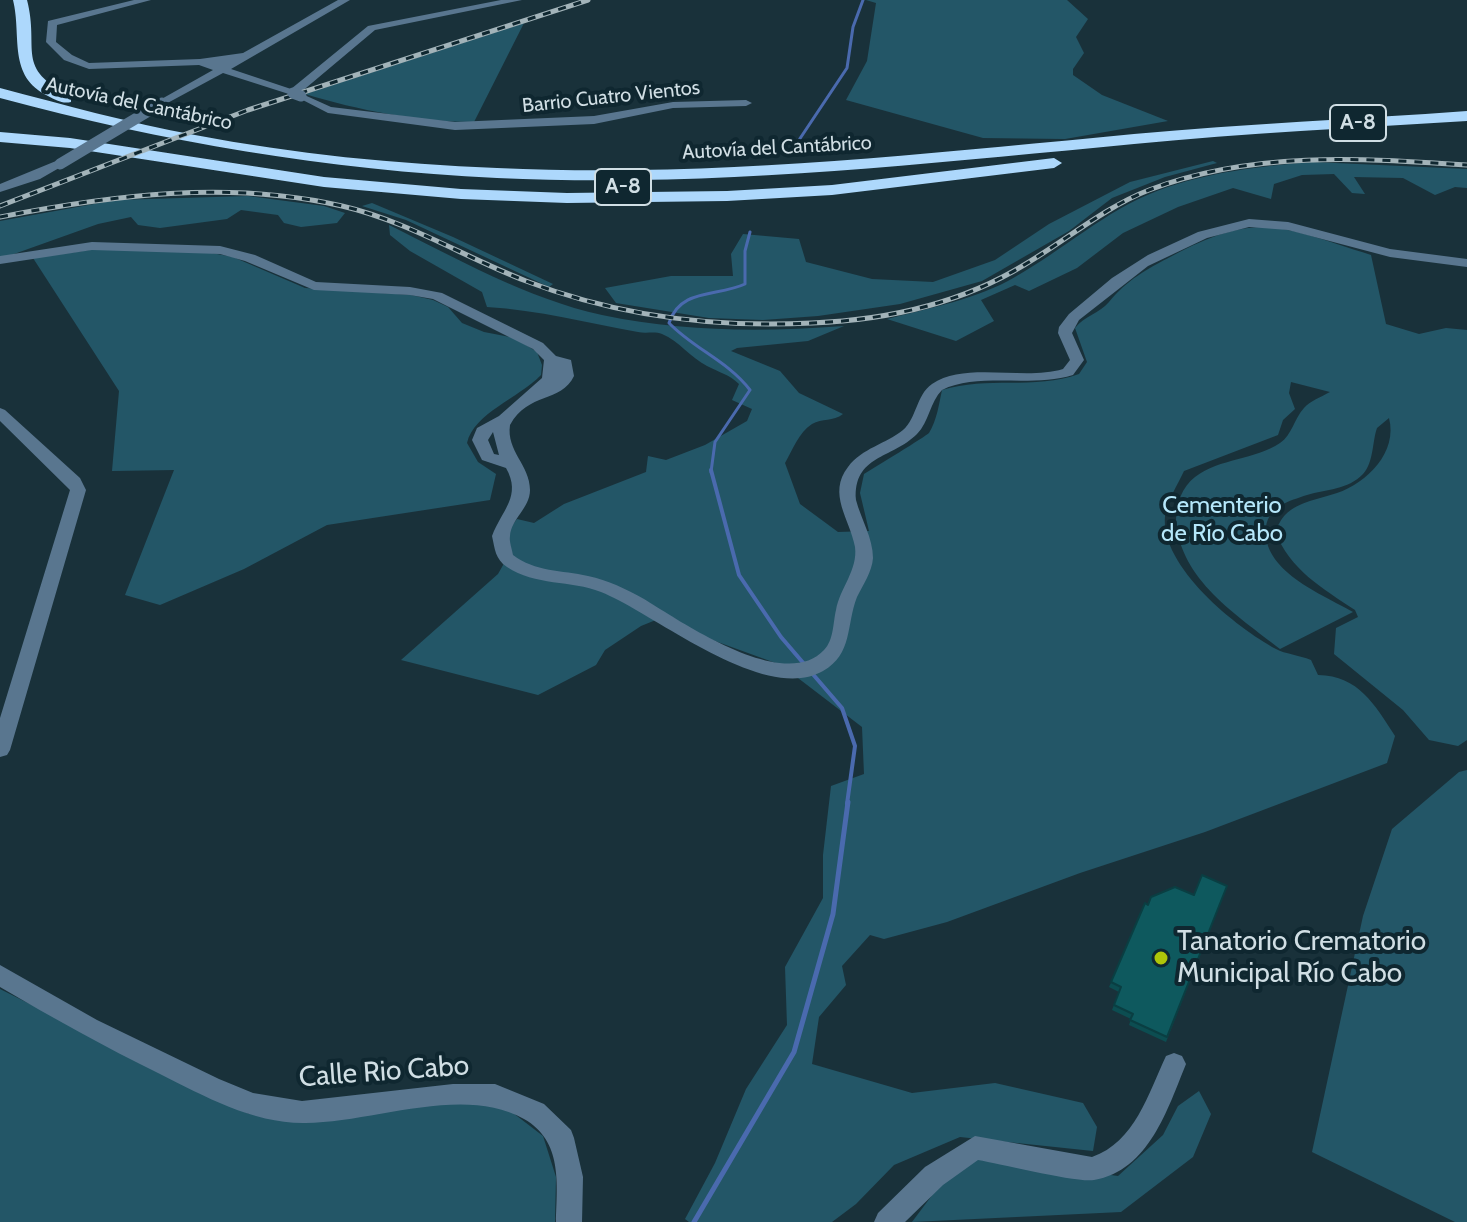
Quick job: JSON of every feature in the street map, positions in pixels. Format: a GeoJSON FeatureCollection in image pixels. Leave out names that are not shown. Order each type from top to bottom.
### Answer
{"type":"FeatureCollection","features":[{"type":"Feature","properties":{"kind":"highway"},"geometry":{"type":"LineString","coordinates":[[20,0],[24,17],[19,52],[24,74],[45,91],[72,101]]}},
{"type":"Feature","properties":{"kind":"highway"},"geometry":{"type":"LineString","coordinates":[[0,81],[72,101],[259,142],[351,155],[537,171],[736,173]]}},
{"type":"Feature","properties":{"kind":"highway","name":"Autovía del Cantábrico"},"geometry":{"type":"LineString","coordinates":[[0,93],[149,132],[326,160],[543,175],[736,173],[866,165],[1184,134],[1467,116]]}},
{"type":"Feature","properties":{"kind":"highway","name":"Autovía del Cantábrico"},"geometry":{"type":"LineString","coordinates":[[0,106],[103,133],[252,162],[367,176],[532,186],[666,187],[797,182],[1252,141],[1467,127]]}},
{"type":"Feature","properties":{"kind":"highway"},"geometry":{"type":"LineString","coordinates":[[0,120],[130,152]]}},
{"type":"Feature","properties":{"kind":"highway"},"geometry":{"type":"LineString","coordinates":[[0,137],[73,142],[254,173],[462,194],[637,198],[778,193]]}},
{"type":"Feature","properties":{"kind":"highway"},"geometry":{"type":"LineString","coordinates":[[0,145],[79,150],[200,173],[410,196],[579,201],[778,193],[937,179],[1252,141]]}},
{"type":"Feature","properties":{"kind":"street"},"geometry":{"type":"LineString","coordinates":[[146,0],[52,23],[51,42],[58,51],[83,66],[200,62],[244,56]]}},
{"type":"Feature","properties":{"kind":"street"},"geometry":{"type":"LineString","coordinates":[[0,188],[60,164],[218,70],[345,0]]}},
{"type":"Feature","properties":{"kind":"street"},"geometry":{"type":"LineString","coordinates":[[297,94],[372,28],[517,0]]}},
{"type":"Feature","properties":{"kind":"street","name":"Barrio Cuatro Vientos"},"geometry":{"type":"LineString","coordinates":[[200,62],[297,94],[328,110],[455,126],[594,120],[673,105],[746,103]]}},
{"type":"Feature","properties":{"kind":"street"},"geometry":{"type":"LineString","coordinates":[[0,260],[92,246],[220,250],[250,258],[314,286],[410,291],[437,296],[538,346],[551,359],[553,368],[549,379],[505,419],[483,431],[480,440],[488,457],[512,464],[520,480],[521,496],[503,527],[500,545],[512,564],[531,571],[605,586],[735,656],[770,669],[795,671],[823,663],[837,645],[847,600],[863,561],[862,544],[848,502],[849,478],[866,459],[913,430],[931,393],[940,385],[964,379],[1043,378],[1068,372],[1077,360],[1065,333],[1070,321],[1130,270],[1222,226],[1252,222],[1282,223],[1374,249],[1467,263]]}},
{"type":"Feature","properties":{"kind":"street"},"geometry":{"type":"LineString","coordinates":[[0,413],[74,482],[78,490],[0,750]]}},
{"type":"Feature","properties":{"kind":"street","name":"Calle Rio Cabo"},"geometry":{"type":"LineString","coordinates":[[0,975],[89,1027],[210,1087],[253,1104],[302,1112],[453,1095],[495,1095],[535,1112],[562,1138],[570,1177],[569,1222]]}},
{"type":"Feature","properties":{"kind":"street"},"geometry":{"type":"LineString","coordinates":[[887,1222],[934,1176],[975,1148],[991,1148],[1092,1169],[1119,1159],[1145,1130],[1174,1064]]}},
{"type":"Feature","properties":{"kind":"green space"},"geometry":{"type":"Polygon","coordinates":[[[866,0],[1067,0],[1088,19],[1076,37],[1084,53],[1073,69],[1073,75],[1102,95],[1168,121],[1065,139],[983,138],[846,100],[867,61],[876,3],[866,0]]]}},
{"type":"Feature","properties":{"kind":"green space"},"geometry":{"type":"Polygon","coordinates":[[[524,23],[474,122],[388,114],[305,94],[524,23]]]}},
{"type":"Feature","properties":{"kind":"green space"},"geometry":{"type":"Polygon","coordinates":[[[1213,161],[1217,163],[1165,177],[1112,198],[1069,231],[982,281],[900,304],[818,316],[763,320],[709,318],[616,303],[605,288],[671,276],[733,276],[731,254],[743,234],[799,239],[806,262],[872,279],[933,282],[995,260],[1049,224],[1130,182],[1213,161]]]}},
{"type":"Feature","properties":{"kind":"green space"},"geometry":{"type":"Polygon","coordinates":[[[1313,162],[1467,169],[1467,188],[1455,187],[1435,195],[1403,178],[1354,177],[1365,194],[1352,193],[1334,174],[1302,175],[1274,184],[1271,199],[1233,188],[1178,207],[1123,233],[1077,268],[1029,291],[1015,285],[981,300],[994,321],[956,341],[887,319],[953,302],[1001,285],[1120,209],[1157,191],[1234,171],[1313,162]]]}},
{"type":"Feature","properties":{"kind":"green space"},"geometry":{"type":"Polygon","coordinates":[[[248,196],[324,206],[345,213],[337,223],[301,227],[284,223],[278,215],[241,210],[227,219],[160,228],[138,225],[131,217],[98,224],[0,259],[0,221],[116,200],[248,196]]]}},
{"type":"Feature","properties":{"kind":"green space"},"geometry":{"type":"Polygon","coordinates":[[[372,203],[553,284],[549,287],[406,220],[362,206],[372,203]]]}},
{"type":"Feature","properties":{"kind":"green space","name":"Cementerio de Río Cabo"},"geometry":{"type":"Polygon","coordinates":[[[389,225],[520,288],[602,315],[692,328],[844,326],[808,341],[731,351],[780,371],[799,393],[843,414],[807,427],[785,463],[800,504],[838,532],[869,531],[860,493],[864,474],[929,433],[942,390],[976,384],[1045,381],[1079,374],[1087,362],[1075,328],[1105,306],[1130,281],[1172,256],[1202,241],[1251,228],[1293,231],[1371,255],[1386,324],[1419,334],[1446,328],[1467,330],[1467,740],[1458,746],[1429,740],[1403,710],[1334,654],[1336,628],[1358,617],[1355,610],[1319,586],[1298,567],[1281,545],[1275,531],[1284,517],[1297,506],[1337,493],[1369,474],[1389,443],[1389,418],[1377,428],[1371,458],[1363,474],[1344,486],[1281,505],[1271,514],[1266,527],[1267,543],[1283,568],[1311,589],[1353,612],[1280,649],[1213,594],[1188,561],[1176,520],[1179,502],[1187,486],[1205,471],[1280,443],[1304,408],[1330,392],[1291,382],[1289,393],[1295,409],[1283,420],[1278,435],[1184,471],[1166,510],[1167,535],[1188,575],[1222,611],[1276,649],[1311,660],[1318,675],[1344,680],[1364,694],[1395,736],[1387,763],[1205,832],[1080,873],[947,922],[884,939],[870,935],[842,966],[846,985],[819,1017],[812,1064],[912,1093],[995,1083],[1083,1103],[1097,1127],[1093,1151],[960,1137],[894,1165],[856,1204],[832,1222],[689,1222],[685,1219],[715,1163],[746,1089],[787,1025],[785,967],[823,898],[823,855],[831,786],[864,774],[862,727],[781,665],[704,637],[668,615],[641,626],[605,650],[596,665],[538,695],[401,660],[498,574],[511,551],[508,531],[517,519],[534,523],[564,504],[646,472],[648,456],[666,460],[705,445],[747,421],[752,409],[732,400],[739,384],[701,363],[662,334],[487,307],[482,292],[410,251],[390,235],[389,225]]]}},
{"type":"Feature","properties":{"kind":"green space"},"geometry":{"type":"Polygon","coordinates":[[[104,248],[201,251],[233,257],[305,288],[411,295],[433,300],[448,307],[462,323],[484,332],[515,338],[537,352],[542,365],[541,375],[478,423],[467,443],[478,462],[496,474],[490,500],[327,525],[244,569],[160,605],[125,595],[174,470],[112,471],[119,391],[33,258],[104,248]]]}},
{"type":"Feature","properties":{"kind":"green space"},"geometry":{"type":"Polygon","coordinates":[[[1467,770],[1467,1222],[1455,1222],[1312,1152],[1363,916],[1392,829],[1459,772],[1467,770]]]}},
{"type":"Feature","properties":{"kind":"green space"},"geometry":{"type":"Polygon","coordinates":[[[0,989],[249,1114],[453,1102],[504,1106],[543,1136],[556,1177],[555,1222],[0,1222],[0,989]]]}},
{"type":"Feature","properties":{"kind":"green space"},"geometry":{"type":"Polygon","coordinates":[[[1199,1091],[1211,1114],[1193,1157],[1121,1212],[912,1222],[948,1174],[988,1154],[1035,1165],[1118,1176],[1163,1135],[1178,1106],[1199,1091]]]}},
{"type":"Feature","properties":{"kind":"building","name":"Tanatorio Crematorio Municipal Río Cabo"},"geometry":{"type":"Polygon","coordinates":[[[1202,875],[1227,886],[1167,1037],[1130,1020],[1133,1014],[1114,1005],[1121,987],[1111,982],[1145,903],[1148,905],[1151,897],[1175,887],[1194,895],[1202,875]]]}},
{"type":"Feature","properties":{"kind":"waterway"},"geometry":{"type":"LineString","coordinates":[[799,140],[847,68],[853,27],[863,0]]}},
{"type":"Feature","properties":{"kind":"waterway"},"geometry":{"type":"LineString","coordinates":[[711,471],[715,442],[750,390],[732,371],[669,323],[674,312],[690,299],[745,284],[745,251],[750,232]]}},
{"type":"Feature","properties":{"kind":"waterway"},"geometry":{"type":"LineString","coordinates":[[711,471],[739,575],[781,637],[805,665]]}},
{"type":"Feature","properties":{"kind":"waterway"},"geometry":{"type":"LineString","coordinates":[[811,672],[842,708],[855,746],[847,804]]}},
{"type":"Feature","properties":{"kind":"waterway"},"geometry":{"type":"LineString","coordinates":[[694,1222],[794,1052],[833,914],[848,802]]}},
{"type":"Feature","properties":{"kind":"railway"},"geometry":{"type":"LineString","coordinates":[[0,206],[248,110],[588,0]]}},
{"type":"Feature","properties":{"kind":"railway"},"geometry":{"type":"LineString","coordinates":[[0,217],[85,202],[171,194],[213,192],[299,198],[342,206],[389,221],[503,272],[595,303],[703,321],[812,323],[895,314],[974,290],[1024,265],[1133,197],[1188,177],[1266,163],[1306,160],[1387,160],[1467,165]]}},
{"type":"Feature","properties":{"kind":"place","name":"Tanatorio Crematorio Municipal Río Cabo"},"geometry":{"type":"Point","coordinates":[1161,958]}}]}
